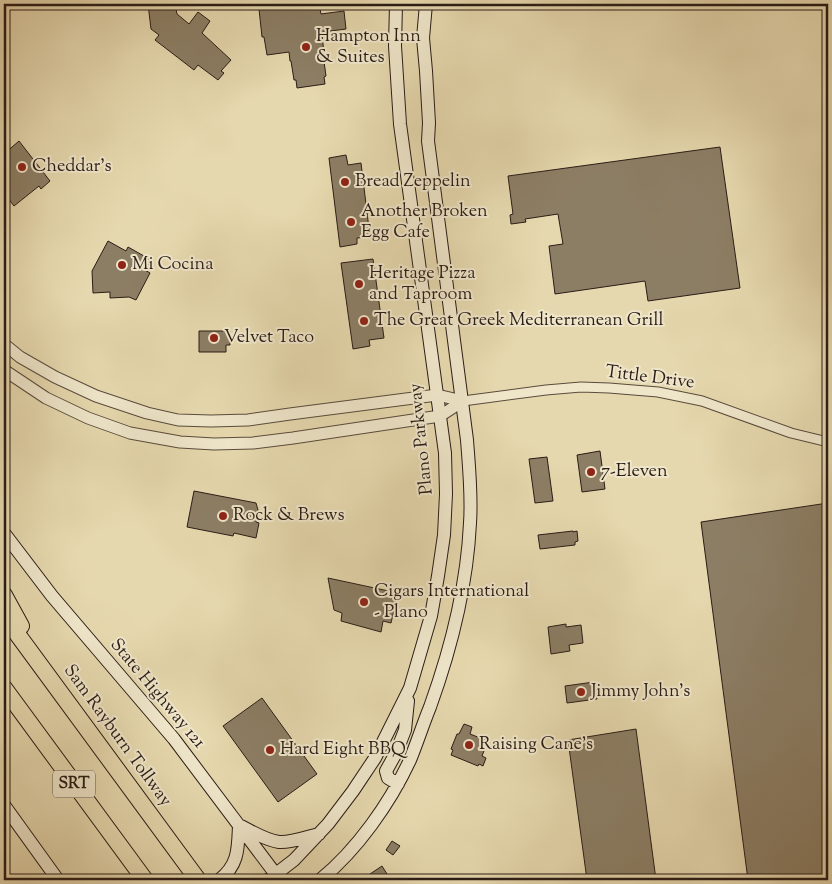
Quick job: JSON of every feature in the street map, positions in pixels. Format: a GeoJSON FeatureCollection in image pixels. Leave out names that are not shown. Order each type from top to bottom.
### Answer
{"type":"FeatureCollection","features":[{"type":"Feature","properties":{"kind":"highway"},"geometry":{"type":"LineString","coordinates":[[4,595],[52,682]]}},
{"type":"Feature","properties":{"kind":"highway","name":"Sam Rayburn Tollway"},"geometry":{"type":"LineString","coordinates":[[4,616],[193,874]]}},
{"type":"Feature","properties":{"kind":"highway","name":"SRT"},"geometry":{"type":"LineString","coordinates":[[4,688],[145,880]]}},
{"type":"Feature","properties":{"kind":"main road","name":"Plano Parkway"},"geometry":{"type":"LineString","coordinates":[[275,878],[319,834],[353,792],[375,758],[395,720],[410,688],[431,616],[444,535],[445,454],[400,124],[395,46],[396,4]]}},
{"type":"Feature","properties":{"kind":"main road"},"geometry":{"type":"LineString","coordinates":[[321,880],[342,861],[380,813],[398,784],[410,758],[441,676],[456,624],[467,561],[470,522],[470,481],[467,440],[428,142],[429,123],[426,71],[422,38],[426,4]]}},
{"type":"Feature","properties":{"kind":"main road","name":"State Highway 121"},"geometry":{"type":"LineString","coordinates":[[4,533],[52,596],[174,739],[239,825],[275,878]]}},
{"type":"Feature","properties":{"kind":"main road"},"geometry":{"type":"LineString","coordinates":[[398,784],[388,778],[386,772],[405,730],[410,688]]}},
{"type":"Feature","properties":{"kind":"main road"},"geometry":{"type":"LineString","coordinates":[[4,806],[58,880]]}},
{"type":"Feature","properties":{"kind":"main road"},"geometry":{"type":"LineString","coordinates":[[219,880],[228,874],[236,860],[239,825],[277,842],[291,841],[319,834]]}},
{"type":"Feature","properties":{"kind":"street"},"geometry":{"type":"LineString","coordinates":[[4,344],[20,357],[55,377],[96,396],[148,413],[178,420],[248,420],[436,395],[463,401]]}},
{"type":"Feature","properties":{"kind":"street"},"geometry":{"type":"LineString","coordinates":[[4,370],[46,398],[88,418],[130,433],[180,442],[214,444],[253,443],[293,438],[440,416],[463,401]]}},
{"type":"Feature","properties":{"kind":"street","name":"Tittle Drive"},"geometry":{"type":"LineString","coordinates":[[463,401],[581,387],[658,392],[702,402],[791,433],[828,442]]}},
{"type":"Feature","properties":{"kind":"building"},"geometry":{"type":"Polygon","coordinates":[[[148,4],[175,4],[177,14],[189,24],[198,12],[210,21],[202,33],[231,60],[221,71],[224,73],[218,80],[198,65],[194,70],[155,40],[159,35],[151,29],[148,4]]]}},
{"type":"Feature","properties":{"kind":"building","name":"Hampton Inn & Suites"},"geometry":{"type":"Polygon","coordinates":[[[319,4],[321,14],[344,11],[346,29],[323,32],[324,35],[322,35],[325,84],[297,88],[289,52],[267,55],[264,37],[262,37],[259,9],[261,8],[260,6],[319,4]]]}},
{"type":"Feature","properties":{"kind":"building","name":"Cheddar's"},"geometry":{"type":"Polygon","coordinates":[[[19,141],[50,181],[41,189],[39,186],[14,206],[4,193],[4,154],[19,141]]]}},
{"type":"Feature","properties":{"kind":"building"},"geometry":{"type":"Polygon","coordinates":[[[720,147],[740,288],[648,301],[645,281],[555,294],[549,246],[563,244],[558,214],[525,219],[526,222],[511,224],[510,215],[513,214],[508,176],[720,147]]]}},
{"type":"Feature","properties":{"kind":"building"},"geometry":{"type":"Polygon","coordinates":[[[346,155],[348,165],[361,163],[370,237],[357,238],[357,244],[340,247],[329,158],[346,155]]]}},
{"type":"Feature","properties":{"kind":"building","name":"Mi Cocina"},"geometry":{"type":"Polygon","coordinates":[[[108,241],[126,251],[128,247],[151,260],[145,270],[150,273],[136,300],[129,297],[110,298],[110,292],[93,293],[92,271],[108,241]]]}},
{"type":"Feature","properties":{"kind":"building"},"geometry":{"type":"Polygon","coordinates":[[[373,259],[384,338],[369,340],[370,346],[353,349],[341,263],[373,259]]]}},
{"type":"Feature","properties":{"kind":"building","name":"Velvet Taco"},"geometry":{"type":"Polygon","coordinates":[[[199,331],[230,331],[230,345],[226,345],[226,352],[199,352],[199,331]]]}},
{"type":"Feature","properties":{"kind":"building","name":"7-Eleven"},"geometry":{"type":"Polygon","coordinates":[[[600,451],[605,489],[582,492],[577,455],[600,451]]]}},
{"type":"Feature","properties":{"kind":"building"},"geometry":{"type":"Polygon","coordinates":[[[547,457],[553,501],[535,503],[529,459],[547,457]]]}},
{"type":"Feature","properties":{"kind":"building","name":"Rock & Brews"},"geometry":{"type":"Polygon","coordinates":[[[194,491],[256,503],[258,510],[256,522],[259,523],[256,538],[234,533],[233,536],[187,527],[194,491]]]}},
{"type":"Feature","properties":{"kind":"building"},"geometry":{"type":"Polygon","coordinates":[[[828,503],[828,880],[748,880],[701,522],[828,503]]]}},
{"type":"Feature","properties":{"kind":"building"},"geometry":{"type":"Polygon","coordinates":[[[577,531],[578,541],[575,542],[575,545],[540,549],[538,535],[577,531]]]}},
{"type":"Feature","properties":{"kind":"building","name":"Cigars International - Plano"},"geometry":{"type":"Polygon","coordinates":[[[328,578],[398,593],[391,623],[383,621],[381,632],[341,621],[342,613],[334,610],[328,578]]]}},
{"type":"Feature","properties":{"kind":"building"},"geometry":{"type":"Polygon","coordinates":[[[566,624],[566,627],[581,625],[583,643],[569,645],[570,651],[551,654],[548,627],[566,624]]]}},
{"type":"Feature","properties":{"kind":"building","name":"Jimmy John's"},"geometry":{"type":"Polygon","coordinates":[[[594,682],[597,699],[567,703],[565,686],[594,682]]]}},
{"type":"Feature","properties":{"kind":"building","name":"Hard Eight BBQ"},"geometry":{"type":"Polygon","coordinates":[[[262,698],[317,774],[278,802],[223,726],[262,698]]]}},
{"type":"Feature","properties":{"kind":"building","name":"Raising Cane's"},"geometry":{"type":"Polygon","coordinates":[[[464,724],[472,727],[470,734],[488,741],[482,756],[486,758],[483,766],[479,764],[478,766],[451,755],[453,750],[451,749],[457,734],[459,734],[464,724]]]}},
{"type":"Feature","properties":{"kind":"building"},"geometry":{"type":"Polygon","coordinates":[[[636,729],[656,880],[587,880],[568,740],[636,729]]]}},
{"type":"Feature","properties":{"kind":"building"},"geometry":{"type":"Polygon","coordinates":[[[392,841],[400,846],[393,855],[386,850],[392,841]]]}},
{"type":"Feature","properties":{"kind":"building"},"geometry":{"type":"Polygon","coordinates":[[[382,866],[389,880],[361,880],[382,866]]]}},
{"type":"Feature","properties":{"kind":"place","name":"Hampton Inn & Suites"},"geometry":{"type":"Point","coordinates":[306,47]}},
{"type":"Feature","properties":{"kind":"place","name":"Cheddar's"},"geometry":{"type":"Point","coordinates":[22,167]}},
{"type":"Feature","properties":{"kind":"place","name":"Bread Zeppelin"},"geometry":{"type":"Point","coordinates":[345,182]}},
{"type":"Feature","properties":{"kind":"place","name":"Another Broken Egg Cafe"},"geometry":{"type":"Point","coordinates":[351,222]}},
{"type":"Feature","properties":{"kind":"place","name":"Mi Cocina"},"geometry":{"type":"Point","coordinates":[122,265]}},
{"type":"Feature","properties":{"kind":"place","name":"Heritage Pizza and Taproom"},"geometry":{"type":"Point","coordinates":[359,284]}},
{"type":"Feature","properties":{"kind":"place","name":"The Great Greek Mediterranean Grill"},"geometry":{"type":"Point","coordinates":[364,321]}},
{"type":"Feature","properties":{"kind":"place","name":"Velvet Taco"},"geometry":{"type":"Point","coordinates":[214,338]}},
{"type":"Feature","properties":{"kind":"place","name":"7-Eleven"},"geometry":{"type":"Point","coordinates":[591,472]}},
{"type":"Feature","properties":{"kind":"place","name":"Rock & Brews"},"geometry":{"type":"Point","coordinates":[223,516]}},
{"type":"Feature","properties":{"kind":"place","name":"Cigars International - Plano"},"geometry":{"type":"Point","coordinates":[364,602]}},
{"type":"Feature","properties":{"kind":"place","name":"Jimmy John's"},"geometry":{"type":"Point","coordinates":[581,692]}},
{"type":"Feature","properties":{"kind":"place","name":"Raising Cane's"},"geometry":{"type":"Point","coordinates":[469,745]}},
{"type":"Feature","properties":{"kind":"place","name":"Hard Eight BBQ"},"geometry":{"type":"Point","coordinates":[270,750]}}]}
